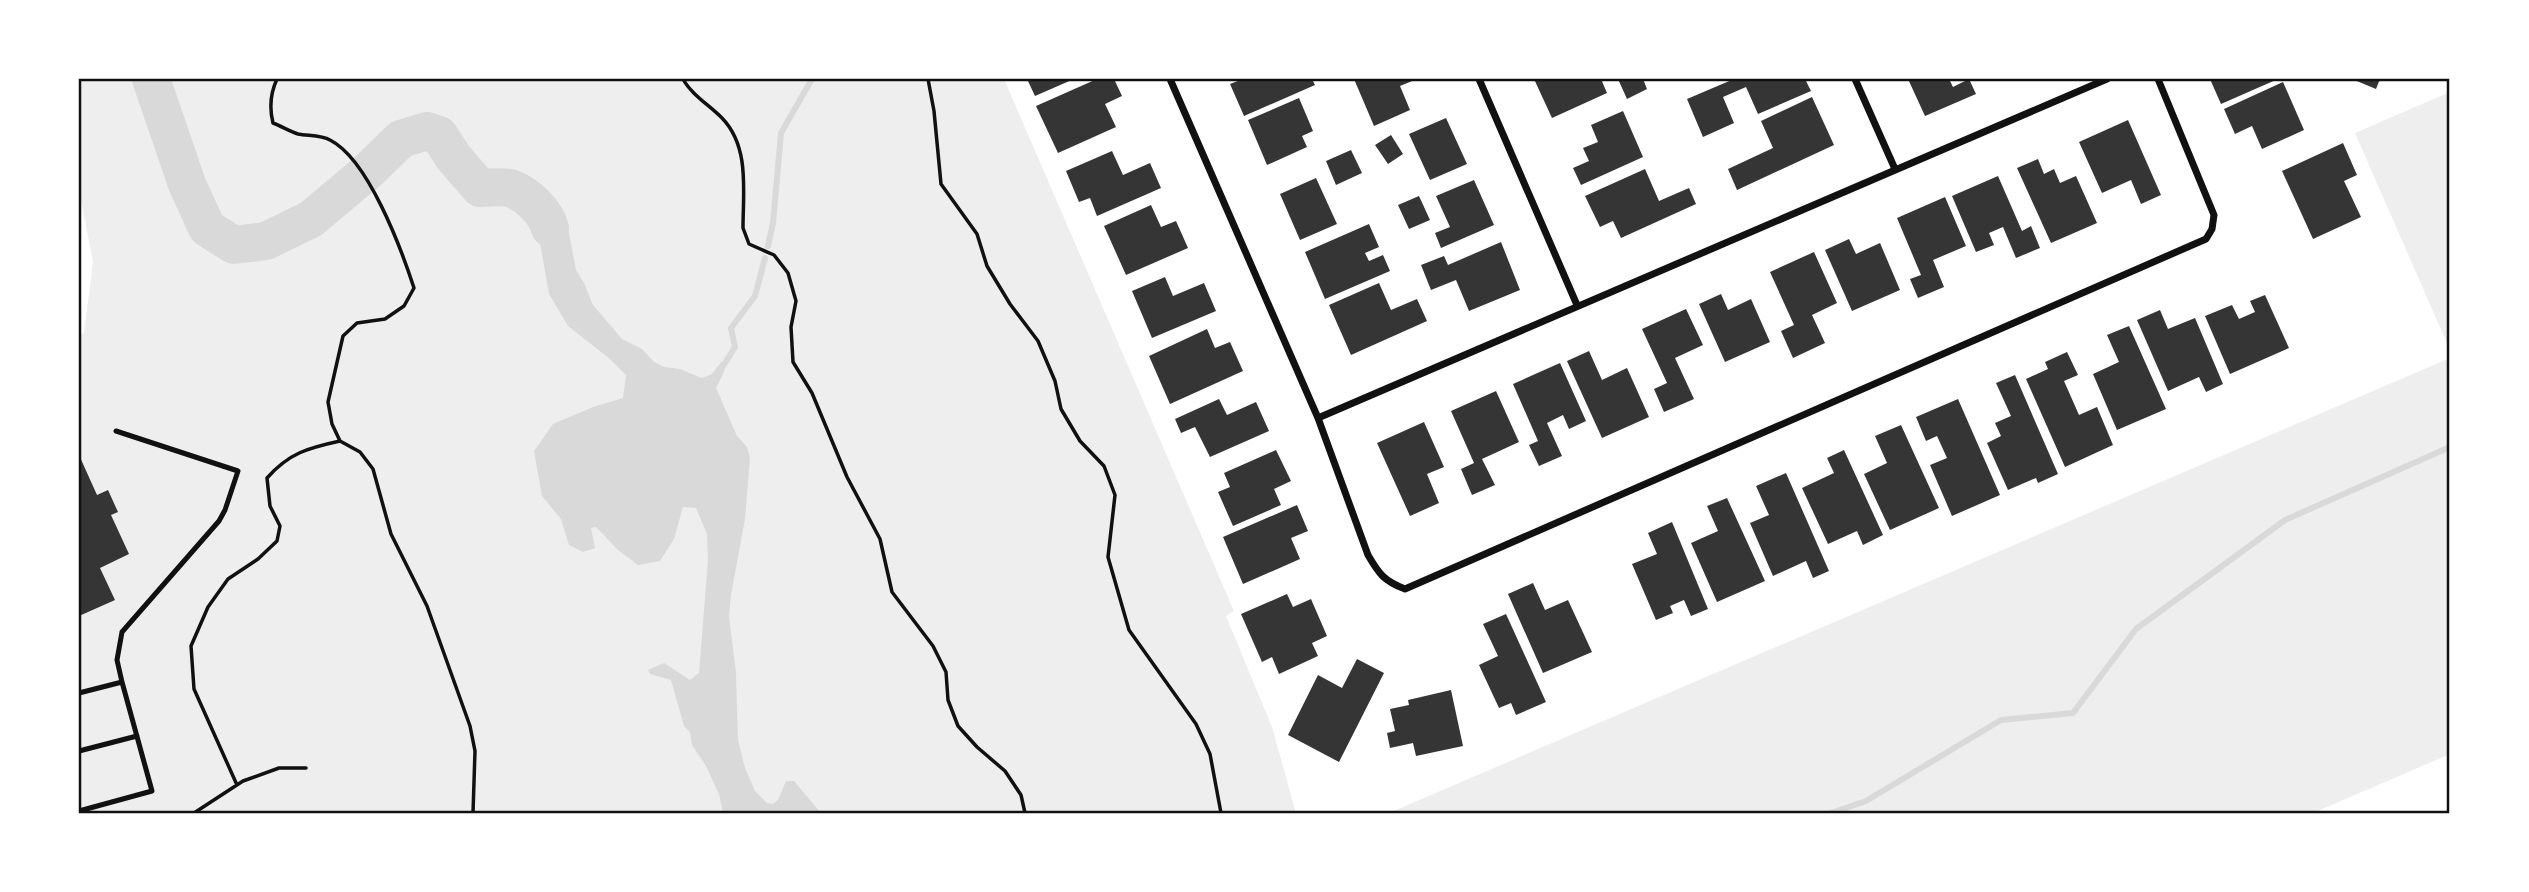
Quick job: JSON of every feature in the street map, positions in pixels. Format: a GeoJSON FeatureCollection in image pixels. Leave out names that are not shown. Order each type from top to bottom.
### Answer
{"type":"FeatureCollection","features":[{"type":"Feature","properties":{"kind":"street"},"geometry":{"type":"LineString","coordinates":[[1170,79],[1318,418],[1368,555],[1388,583],[1405,589],[2206,239],[2212,229],[2214,215],[2158,79]]}},
{"type":"Feature","properties":{"kind":"street"},"geometry":{"type":"LineString","coordinates":[[1479,79],[1577,305]]}},
{"type":"Feature","properties":{"kind":"street"},"geometry":{"type":"LineString","coordinates":[[1855,79],[1895,169]]}},
{"type":"Feature","properties":{"kind":"street"},"geometry":{"type":"LineString","coordinates":[[1318,418],[2107,79]]}},
{"type":"Feature","properties":{"kind":"lane"},"geometry":{"type":"LineString","coordinates":[[79,811],[152,791],[117,660],[122,632],[219,521],[238,471],[116,431]]}},
{"type":"Feature","properties":{"kind":"lane"},"geometry":{"type":"LineString","coordinates":[[79,694],[122,682]]}},
{"type":"Feature","properties":{"kind":"lane"},"geometry":{"type":"LineString","coordinates":[[79,751],[136,736]]}},
{"type":"Feature","properties":{"kind":"path"},"geometry":{"type":"LineString","coordinates":[[277,79],[269,107],[273,123],[296,133],[328,139],[350,154],[385,214],[414,288],[404,306],[386,319],[357,323],[343,336],[328,402],[332,424],[340,441],[360,452],[373,470],[391,534],[427,606],[470,726],[475,751],[473,813]]}},
{"type":"Feature","properties":{"kind":"path"},"geometry":{"type":"LineString","coordinates":[[683,79],[688,88],[707,102],[730,126],[744,162],[745,237],[754,248],[774,255],[788,273],[796,301],[791,327],[793,362],[813,393],[847,477],[880,539],[892,592],[933,646],[942,663],[946,672],[948,700],[958,726],[1005,771],[1021,795],[1026,813]]}},
{"type":"Feature","properties":{"kind":"path"},"geometry":{"type":"LineString","coordinates":[[928,79],[941,184],[977,234],[987,266],[1010,304],[1038,341],[1055,381],[1062,409],[1080,441],[1104,467],[1115,495],[1108,557],[1129,630],[1196,724],[1210,754],[1221,813]]}},
{"type":"Feature","properties":{"kind":"path"},"geometry":{"type":"LineString","coordinates":[[237,785],[194,689],[191,646],[208,607],[228,579],[258,559],[277,541],[280,526],[270,506],[267,478],[280,463],[307,448],[340,441]]}},
{"type":"Feature","properties":{"kind":"path"},"geometry":{"type":"LineString","coordinates":[[194,813],[237,785],[279,768],[306,768]]}},
{"type":"Feature","properties":{"kind":"shaded area"},"geometry":{"type":"Polygon","coordinates":[[[79,79],[1004,79],[1234,611],[1226,616],[1272,727],[1296,813],[79,813],[79,335],[84,333],[93,262],[79,190],[79,79]]]}},
{"type":"Feature","properties":{"kind":"shaded area"},"geometry":{"type":"Polygon","coordinates":[[[2450,92],[2450,350],[2355,133],[2450,92]]]}},
{"type":"Feature","properties":{"kind":"shaded area"},"geometry":{"type":"Polygon","coordinates":[[[531,183],[554,198],[566,218],[576,270],[593,305],[622,339],[642,349],[654,362],[664,367],[680,369],[702,378],[712,374],[722,361],[724,365],[724,372],[716,388],[737,436],[747,447],[750,458],[745,519],[729,616],[736,673],[738,740],[745,768],[755,791],[767,803],[773,804],[778,800],[786,781],[794,781],[821,813],[723,813],[719,794],[706,766],[692,745],[690,732],[684,726],[671,680],[650,674],[648,670],[664,663],[690,680],[699,673],[708,560],[707,534],[696,508],[683,507],[674,539],[660,561],[638,565],[618,550],[596,527],[591,528],[595,548],[583,552],[569,545],[561,519],[542,496],[534,451],[553,424],[623,398],[626,375],[568,326],[549,294],[538,231],[520,209],[516,191],[531,183]]]}},
{"type":"Feature","properties":{"kind":"shaded area"},"geometry":{"type":"Polygon","coordinates":[[[2450,358],[2450,754],[2313,813],[1389,813],[2450,358]]]}},
{"type":"Feature","properties":{"kind":"building"},"geometry":{"type":"Polygon","coordinates":[[[1027,79],[1074,79],[1035,96],[1027,79]]]}},
{"type":"Feature","properties":{"kind":"building"},"geometry":{"type":"Polygon","coordinates":[[[1097,79],[1114,79],[1122,96],[1105,104],[1116,127],[1058,153],[1036,106],[1097,79]]]}},
{"type":"Feature","properties":{"kind":"building"},"geometry":{"type":"Polygon","coordinates":[[[1243,79],[1312,79],[1315,85],[1244,116],[1230,84],[1243,79]]]}},
{"type":"Feature","properties":{"kind":"building"},"geometry":{"type":"Polygon","coordinates":[[[1354,79],[1417,79],[1400,86],[1410,110],[1374,126],[1354,79]]]}},
{"type":"Feature","properties":{"kind":"building"},"geometry":{"type":"Polygon","coordinates":[[[1534,79],[1601,79],[1607,93],[1552,118],[1534,79]]]}},
{"type":"Feature","properties":{"kind":"building"},"geometry":{"type":"Polygon","coordinates":[[[1618,79],[1643,79],[1647,89],[1627,99],[1618,79]]]}},
{"type":"Feature","properties":{"kind":"building"},"geometry":{"type":"Polygon","coordinates":[[[1734,79],[1805,79],[1811,91],[1758,114],[1746,87],[1723,97],[1734,123],[1703,137],[1687,99],[1734,79]]]}},
{"type":"Feature","properties":{"kind":"building"},"geometry":{"type":"Polygon","coordinates":[[[1908,79],[1949,79],[1953,87],[1969,79],[1976,94],[1925,116],[1908,79]]]}},
{"type":"Feature","properties":{"kind":"building"},"geometry":{"type":"Polygon","coordinates":[[[2210,79],[2278,79],[2221,104],[2210,79]]]}},
{"type":"Feature","properties":{"kind":"building"},"geometry":{"type":"Polygon","coordinates":[[[2352,79],[2380,79],[2376,89],[2352,79]]]}},
{"type":"Feature","properties":{"kind":"building"},"geometry":{"type":"Polygon","coordinates":[[[2283,82],[2304,130],[2262,149],[2252,126],[2235,134],[2224,109],[2283,82]]]}},
{"type":"Feature","properties":{"kind":"building"},"geometry":{"type":"Polygon","coordinates":[[[1812,97],[1834,145],[1737,190],[1728,169],[1773,148],[1761,121],[1812,97]]]}},
{"type":"Feature","properties":{"kind":"building"},"geometry":{"type":"Polygon","coordinates":[[[1299,98],[1313,131],[1302,136],[1307,147],[1267,165],[1248,120],[1299,98]]]}},
{"type":"Feature","properties":{"kind":"building"},"geometry":{"type":"Polygon","coordinates":[[[1623,111],[1643,157],[1581,185],[1573,168],[1589,161],[1583,148],[1598,142],[1591,125],[1623,111]]]}},
{"type":"Feature","properties":{"kind":"building"},"geometry":{"type":"Polygon","coordinates":[[[1446,118],[1467,164],[1430,180],[1409,134],[1446,118]]]}},
{"type":"Feature","properties":{"kind":"building"},"geometry":{"type":"Polygon","coordinates":[[[2128,120],[2161,195],[2141,204],[2131,180],[2102,193],[2079,142],[2128,120]]]}},
{"type":"Feature","properties":{"kind":"building"},"geometry":{"type":"Polygon","coordinates":[[[1391,135],[1403,154],[1388,164],[1375,145],[1391,135]]]}},
{"type":"Feature","properties":{"kind":"building"},"geometry":{"type":"Polygon","coordinates":[[[2343,143],[2357,175],[2344,181],[2361,217],[2313,239],[2282,171],[2343,143]]]}},
{"type":"Feature","properties":{"kind":"building"},"geometry":{"type":"Polygon","coordinates":[[[1351,150],[1362,173],[1336,185],[1326,161],[1351,150]]]}},
{"type":"Feature","properties":{"kind":"building"},"geometry":{"type":"Polygon","coordinates":[[[1112,151],[1123,175],[1150,163],[1161,188],[1097,216],[1090,198],[1079,202],[1066,171],[1112,151]]]}},
{"type":"Feature","properties":{"kind":"building"},"geometry":{"type":"Polygon","coordinates":[[[2038,159],[2044,174],[2054,169],[2060,183],[2076,176],[2097,223],[2051,243],[2017,168],[2038,159]]]}},
{"type":"Feature","properties":{"kind":"building"},"geometry":{"type":"Polygon","coordinates":[[[1645,169],[1659,201],[1689,188],[1696,204],[1621,238],[1613,221],[1600,227],[1585,196],[1645,169]]]}},
{"type":"Feature","properties":{"kind":"building"},"geometry":{"type":"Polygon","coordinates":[[[1998,176],[2022,231],[2031,226],[2040,248],[2016,258],[2003,227],[1989,233],[1994,245],[1976,252],[1952,196],[1998,176]]]}},
{"type":"Feature","properties":{"kind":"building"},"geometry":{"type":"Polygon","coordinates":[[[1316,178],[1337,224],[1300,240],[1280,194],[1316,178]]]}},
{"type":"Feature","properties":{"kind":"building"},"geometry":{"type":"Polygon","coordinates":[[[1474,180],[1494,225],[1441,248],[1435,233],[1450,227],[1436,196],[1474,180]]]}},
{"type":"Feature","properties":{"kind":"building"},"geometry":{"type":"Polygon","coordinates":[[[1419,196],[1430,220],[1409,229],[1398,205],[1419,196]]]}},
{"type":"Feature","properties":{"kind":"building"},"geometry":{"type":"Polygon","coordinates":[[[1945,197],[1966,246],[1933,260],[1944,287],[1918,298],[1910,279],[1921,275],[1897,218],[1945,197]]]}},
{"type":"Feature","properties":{"kind":"building"},"geometry":{"type":"Polygon","coordinates":[[[1151,205],[1161,227],[1176,221],[1188,248],[1126,275],[1104,226],[1151,205]]]}},
{"type":"Feature","properties":{"kind":"building"},"geometry":{"type":"Polygon","coordinates":[[[1369,224],[1379,247],[1365,253],[1369,261],[1383,255],[1390,271],[1325,299],[1305,252],[1369,224]]]}},
{"type":"Feature","properties":{"kind":"building"},"geometry":{"type":"Polygon","coordinates":[[[1849,239],[1856,254],[1880,243],[1900,290],[1852,311],[1825,250],[1849,239]]]}},
{"type":"Feature","properties":{"kind":"building"},"geometry":{"type":"Polygon","coordinates":[[[1501,242],[1520,290],[1469,311],[1456,280],[1431,290],[1421,265],[1444,256],[1448,265],[1501,242]]]}},
{"type":"Feature","properties":{"kind":"building"},"geometry":{"type":"Polygon","coordinates":[[[1814,252],[1837,303],[1812,315],[1825,343],[1793,358],[1781,331],[1794,325],[1770,272],[1814,252]]]}},
{"type":"Feature","properties":{"kind":"building"},"geometry":{"type":"Polygon","coordinates":[[[1165,277],[1173,296],[1204,283],[1216,311],[1152,338],[1132,291],[1165,277]]]}},
{"type":"Feature","properties":{"kind":"building"},"geometry":{"type":"Polygon","coordinates":[[[1379,283],[1391,310],[1417,299],[1427,321],[1351,355],[1329,305],[1379,283]]]}},
{"type":"Feature","properties":{"kind":"building"},"geometry":{"type":"Polygon","coordinates":[[[1721,294],[1728,310],[1751,299],[1770,342],[1725,362],[1699,304],[1721,294]]]}},
{"type":"Feature","properties":{"kind":"building"},"geometry":{"type":"Polygon","coordinates":[[[2265,295],[2289,348],[2230,374],[2205,316],[2232,305],[2239,319],[2255,312],[2250,301],[2265,295]]]}},
{"type":"Feature","properties":{"kind":"building"},"geometry":{"type":"Polygon","coordinates":[[[1686,309],[1703,345],[1675,358],[1694,399],[1664,412],[1654,389],[1667,383],[1642,329],[1686,309]]]}},
{"type":"Feature","properties":{"kind":"building"},"geometry":{"type":"Polygon","coordinates":[[[2160,310],[2168,329],[2195,318],[2223,384],[2206,392],[2199,377],[2168,391],[2137,320],[2160,310]]]}},
{"type":"Feature","properties":{"kind":"building"},"geometry":{"type":"Polygon","coordinates":[[[2129,326],[2166,409],[2117,430],[2093,374],[2119,362],[2107,335],[2129,326]]]}},
{"type":"Feature","properties":{"kind":"building"},"geometry":{"type":"Polygon","coordinates":[[[1207,329],[1215,348],[1230,342],[1243,371],[1170,404],[1149,356],[1207,329]]]}},
{"type":"Feature","properties":{"kind":"building"},"geometry":{"type":"Polygon","coordinates":[[[1589,351],[1602,380],[1627,368],[1649,417],[1602,438],[1567,361],[1589,351]]]}},
{"type":"Feature","properties":{"kind":"building"},"geometry":{"type":"Polygon","coordinates":[[[2067,352],[2078,375],[2064,381],[2079,415],[2097,407],[2113,445],[2065,467],[2026,379],[2048,369],[2045,362],[2067,352]]]}},
{"type":"Feature","properties":{"kind":"building"},"geometry":{"type":"Polygon","coordinates":[[[1560,363],[1586,421],[1569,429],[1563,415],[1547,423],[1562,456],[1539,466],[1529,445],[1538,441],[1513,384],[1560,363]]]}},
{"type":"Feature","properties":{"kind":"building"},"geometry":{"type":"Polygon","coordinates":[[[2015,375],[2058,474],[2038,483],[2036,478],[2008,490],[1987,443],[2001,436],[1995,423],[2011,416],[1996,383],[2015,375]]]}},
{"type":"Feature","properties":{"kind":"building"},"geometry":{"type":"Polygon","coordinates":[[[1496,391],[1519,442],[1482,459],[1495,485],[1472,495],[1461,469],[1474,463],[1451,411],[1496,391]]]}},
{"type":"Feature","properties":{"kind":"building"},"geometry":{"type":"Polygon","coordinates":[[[1219,399],[1227,415],[1256,402],[1269,431],[1210,457],[1195,427],[1181,433],[1175,419],[1219,399]]]}},
{"type":"Feature","properties":{"kind":"building"},"geometry":{"type":"Polygon","coordinates":[[[1958,399],[2000,495],[1952,516],[1930,465],[1947,458],[1937,436],[1926,441],[1916,417],[1958,399]]]}},
{"type":"Feature","properties":{"kind":"building"},"geometry":{"type":"Polygon","coordinates":[[[1424,422],[1444,467],[1427,474],[1439,503],[1410,516],[1377,443],[1424,422]]]}},
{"type":"Feature","properties":{"kind":"building"},"geometry":{"type":"Polygon","coordinates":[[[1901,425],[1939,508],[1890,530],[1864,474],[1887,463],[1875,436],[1901,425]]]}},
{"type":"Feature","properties":{"kind":"building"},"geometry":{"type":"Polygon","coordinates":[[[1276,450],[1291,481],[1274,489],[1281,505],[1233,526],[1218,492],[1230,487],[1224,473],[1276,450]]]}},
{"type":"Feature","properties":{"kind":"building"},"geometry":{"type":"Polygon","coordinates":[[[1844,450],[1883,535],[1863,545],[1857,531],[1828,544],[1802,488],[1834,473],[1827,458],[1844,450]]]}},
{"type":"Feature","properties":{"kind":"building"},"geometry":{"type":"Polygon","coordinates":[[[79,455],[97,495],[108,490],[118,512],[111,515],[129,554],[100,568],[115,600],[79,616],[79,455]]]}},
{"type":"Feature","properties":{"kind":"building"},"geometry":{"type":"Polygon","coordinates":[[[1786,473],[1829,571],[1813,578],[1806,561],[1773,576],[1750,523],[1769,515],[1756,486],[1786,473]]]}},
{"type":"Feature","properties":{"kind":"building"},"geometry":{"type":"Polygon","coordinates":[[[1727,498],[1765,581],[1717,602],[1691,543],[1718,531],[1707,506],[1727,498]]]}},
{"type":"Feature","properties":{"kind":"building"},"geometry":{"type":"Polygon","coordinates":[[[1297,505],[1308,531],[1291,538],[1300,559],[1243,584],[1223,537],[1297,505]]]}},
{"type":"Feature","properties":{"kind":"building"},"geometry":{"type":"Polygon","coordinates":[[[1672,522],[1708,609],[1691,616],[1684,600],[1670,606],[1673,613],[1656,620],[1632,564],[1657,554],[1648,533],[1672,522]]]}},
{"type":"Feature","properties":{"kind":"building"},"geometry":{"type":"Polygon","coordinates":[[[1533,583],[1545,610],[1568,600],[1592,652],[1543,673],[1508,594],[1533,583]]]}},
{"type":"Feature","properties":{"kind":"building"},"geometry":{"type":"Polygon","coordinates":[[[1287,594],[1293,607],[1311,599],[1327,636],[1312,643],[1318,656],[1279,674],[1272,657],[1262,662],[1241,614],[1287,594]]]}},
{"type":"Feature","properties":{"kind":"building"},"geometry":{"type":"Polygon","coordinates":[[[1506,614],[1546,702],[1516,715],[1511,703],[1499,708],[1479,665],[1498,656],[1483,624],[1506,614]]]}},
{"type":"Feature","properties":{"kind":"building"},"geometry":{"type":"Polygon","coordinates":[[[1357,659],[1384,673],[1339,762],[1288,735],[1318,675],[1342,688],[1357,659]]]}},
{"type":"Feature","properties":{"kind":"building"},"geometry":{"type":"Polygon","coordinates":[[[1451,690],[1463,746],[1416,756],[1413,743],[1390,748],[1387,733],[1395,731],[1390,709],[1409,705],[1408,700],[1451,690]]]}},
{"type":"Feature","properties":{"kind":"waterway"},"geometry":{"type":"LineString","coordinates":[[151,79],[187,184],[207,228],[234,245],[266,241],[311,219],[401,139],[427,131],[439,135],[454,158],[480,188],[506,187],[516,191],[540,209],[550,228]]}},
{"type":"Feature","properties":{"kind":"waterway"},"geometry":{"type":"LineString","coordinates":[[768,246],[773,223],[781,133],[812,79]]}},
{"type":"Feature","properties":{"kind":"waterway"},"geometry":{"type":"LineString","coordinates":[[720,371],[735,347],[731,328],[755,296],[765,258]]}},
{"type":"Feature","properties":{"kind":"waterway"},"geometry":{"type":"LineString","coordinates":[[1831,813],[1866,801],[2001,720],[2073,713],[2136,629],[2285,520],[2450,447]]}}]}
